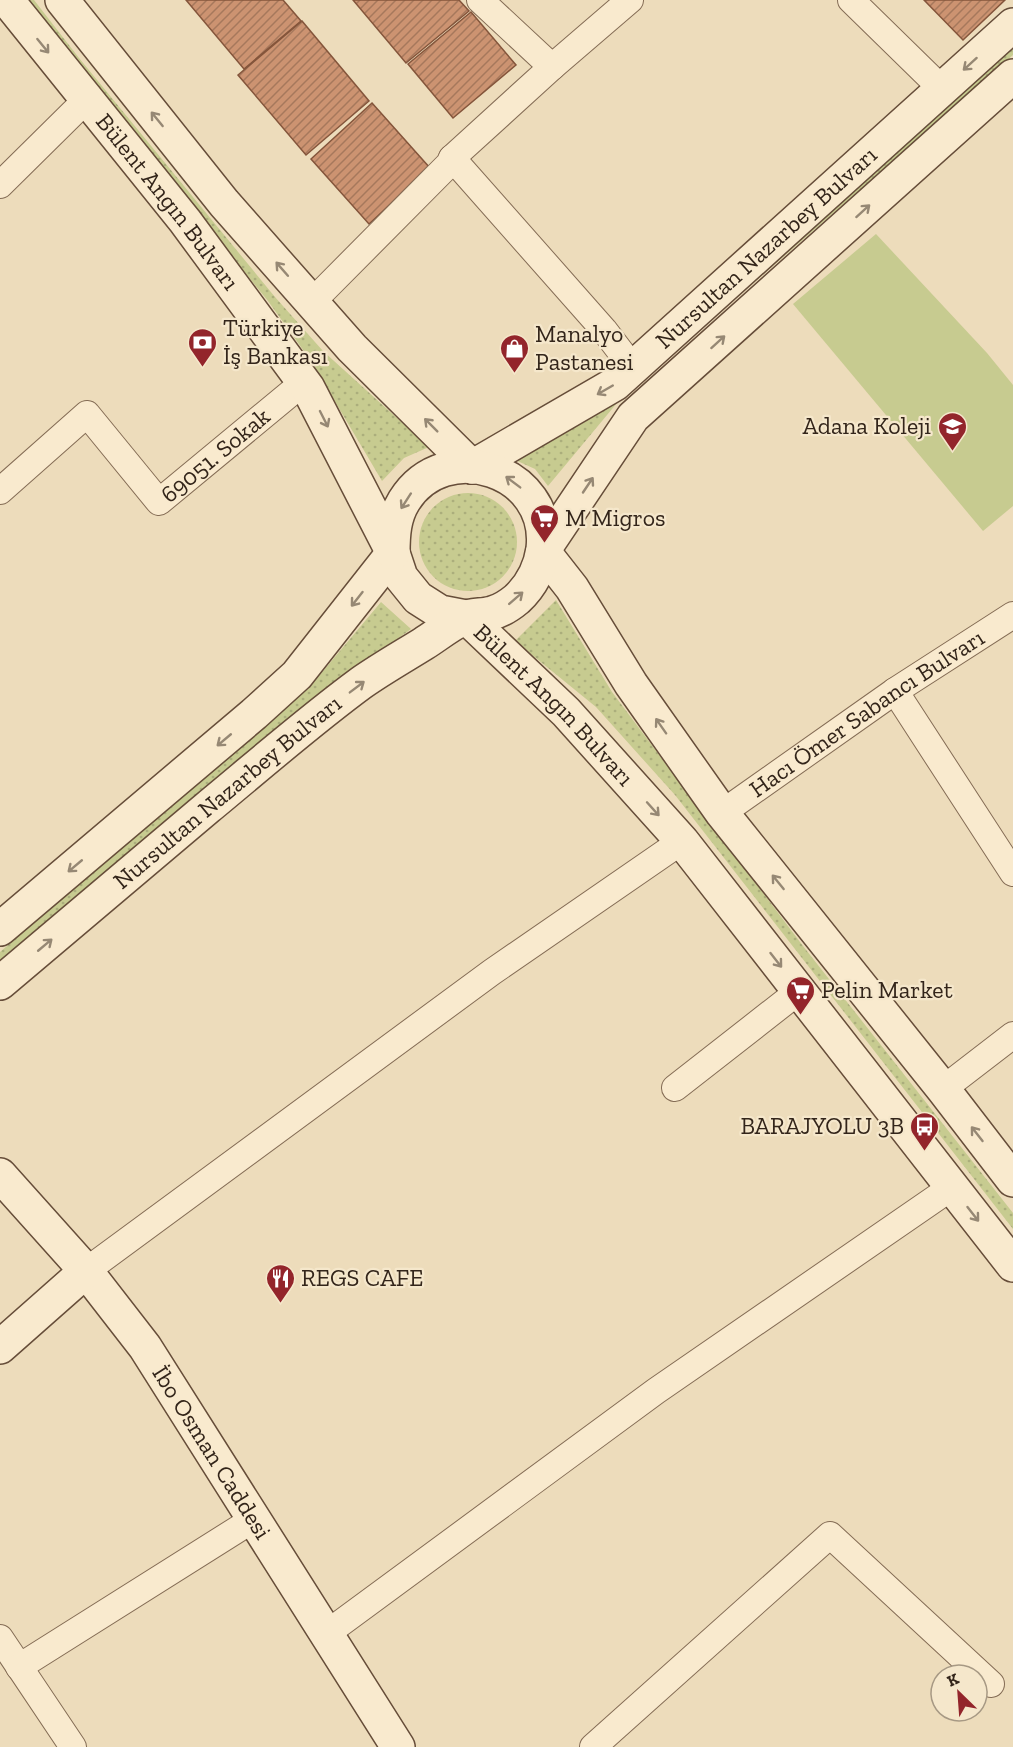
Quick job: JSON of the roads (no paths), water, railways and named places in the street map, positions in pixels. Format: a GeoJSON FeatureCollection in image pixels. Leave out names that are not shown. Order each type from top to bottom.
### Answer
{"type":"FeatureCollection","features":[{"type":"Feature","properties":{"kind":"main road","name":"Bülent Angın Bulvarı"},"geometry":{"type":"LineString","coordinates":[[7,0],[185,221],[304,382],[393,553],[401,578],[418,598],[440,612],[466,617],[566,712],[682,841],[1013,1265]]}},
{"type":"Feature","properties":{"kind":"main road","name":"Bülent Angın Bulvarı"},"geometry":{"type":"LineString","coordinates":[[62,0],[224,202],[352,348],[472,466],[489,468],[510,478],[528,494],[539,515],[544,538],[543,551]]}},
{"type":"Feature","properties":{"kind":"main road","name":"Nursultan Nazarbey Bulvarı"},"geometry":{"type":"LineString","coordinates":[[472,466],[615,384],[1013,25]]}},
{"type":"Feature","properties":{"kind":"main road","name":"Nursultan Nazarbey Bulvarı"},"geometry":{"type":"LineString","coordinates":[[543,551],[633,417],[1013,76]]}},
{"type":"Feature","properties":{"kind":"main road"},"geometry":{"type":"LineString","coordinates":[[393,553],[394,527],[403,502],[421,482],[441,470],[465,465],[472,466]]}},
{"type":"Feature","properties":{"kind":"main road"},"geometry":{"type":"LineString","coordinates":[[466,617],[492,614],[515,601],[531,583],[542,562],[543,551]]}},
{"type":"Feature","properties":{"kind":"main road"},"geometry":{"type":"LineString","coordinates":[[543,551],[572,588],[631,684],[722,813],[1013,1180]]}},
{"type":"Feature","properties":{"kind":"main road","name":"Nursultan Nazarbey Bulvarı"},"geometry":{"type":"LineString","coordinates":[[0,929],[245,722],[297,675],[393,553]]}},
{"type":"Feature","properties":{"kind":"main road","name":"Nursultan Nazarbey Bulvarı"},"geometry":{"type":"LineString","coordinates":[[0,983],[296,733],[362,682],[466,617]]}},
{"type":"Feature","properties":{"kind":"main road","name":"İbo Osman Caddesi"},"geometry":{"type":"LineString","coordinates":[[0,1175],[86,1271],[145,1347],[398,1747]]}},
{"type":"Feature","properties":{"kind":"main road"},"geometry":{"type":"LineString","coordinates":[[0,1347],[86,1271]]}},
{"type":"Feature","properties":{"kind":"street"},"geometry":{"type":"LineString","coordinates":[[480,0],[552,67]]}},
{"type":"Feature","properties":{"kind":"street"},"geometry":{"type":"LineString","coordinates":[[312,302],[449,164],[452,158],[630,0]]}},
{"type":"Feature","properties":{"kind":"street"},"geometry":{"type":"LineString","coordinates":[[851,0],[942,89]]}},
{"type":"Feature","properties":{"kind":"street"},"geometry":{"type":"LineString","coordinates":[[0,185],[87,100]]}},
{"type":"Feature","properties":{"kind":"street"},"geometry":{"type":"LineString","coordinates":[[452,158],[604,330],[633,368]]}},
{"type":"Feature","properties":{"kind":"street","name":"69051. Sokak"},"geometry":{"type":"LineString","coordinates":[[0,491],[87,414],[159,502],[304,382]]}},
{"type":"Feature","properties":{"kind":"street","name":"Hacı Ömer Sabancı Bulvarı"},"geometry":{"type":"LineString","coordinates":[[722,813],[895,691],[1013,615]]}},
{"type":"Feature","properties":{"kind":"street"},"geometry":{"type":"LineString","coordinates":[[895,691],[1013,873]]}},
{"type":"Feature","properties":{"kind":"street"},"geometry":{"type":"LineString","coordinates":[[86,1271],[492,972],[682,841]]}},
{"type":"Feature","properties":{"kind":"street"},"geometry":{"type":"LineString","coordinates":[[675,1088],[800,991]]}},
{"type":"Feature","properties":{"kind":"street"},"geometry":{"type":"LineString","coordinates":[[943,1089],[1013,1035]]}},
{"type":"Feature","properties":{"kind":"street"},"geometry":{"type":"LineString","coordinates":[[326,1634],[656,1391],[952,1187]]}},
{"type":"Feature","properties":{"kind":"street"},"geometry":{"type":"LineString","coordinates":[[19,1667],[254,1519]]}},
{"type":"Feature","properties":{"kind":"street"},"geometry":{"type":"LineString","coordinates":[[593,1747],[830,1535],[991,1684]]}},
{"type":"Feature","properties":{"kind":"street"},"geometry":{"type":"LineString","coordinates":[[0,1638],[68,1745]]}},
{"type":"Feature","properties":{"kind":"place","name":"Türkiye İş Bankası"},"geometry":{"type":"Point","coordinates":[202,368]}},
{"type":"Feature","properties":{"kind":"place","name":"Manalyo Pastanesi"},"geometry":{"type":"Point","coordinates":[514,374]}},
{"type":"Feature","properties":{"kind":"place","name":"Adana Koleji"},"geometry":{"type":"Point","coordinates":[952,452]}},
{"type":"Feature","properties":{"kind":"place","name":"M Migros"},"geometry":{"type":"Point","coordinates":[544,544]}},
{"type":"Feature","properties":{"kind":"place","name":"Pelin Market"},"geometry":{"type":"Point","coordinates":[800,1016]}},
{"type":"Feature","properties":{"kind":"place","name":"BARAJYOLU 3B"},"geometry":{"type":"Point","coordinates":[925,1152]}},
{"type":"Feature","properties":{"kind":"place","name":"REGS CAFE"},"geometry":{"type":"Point","coordinates":[280,1304]}}]}
